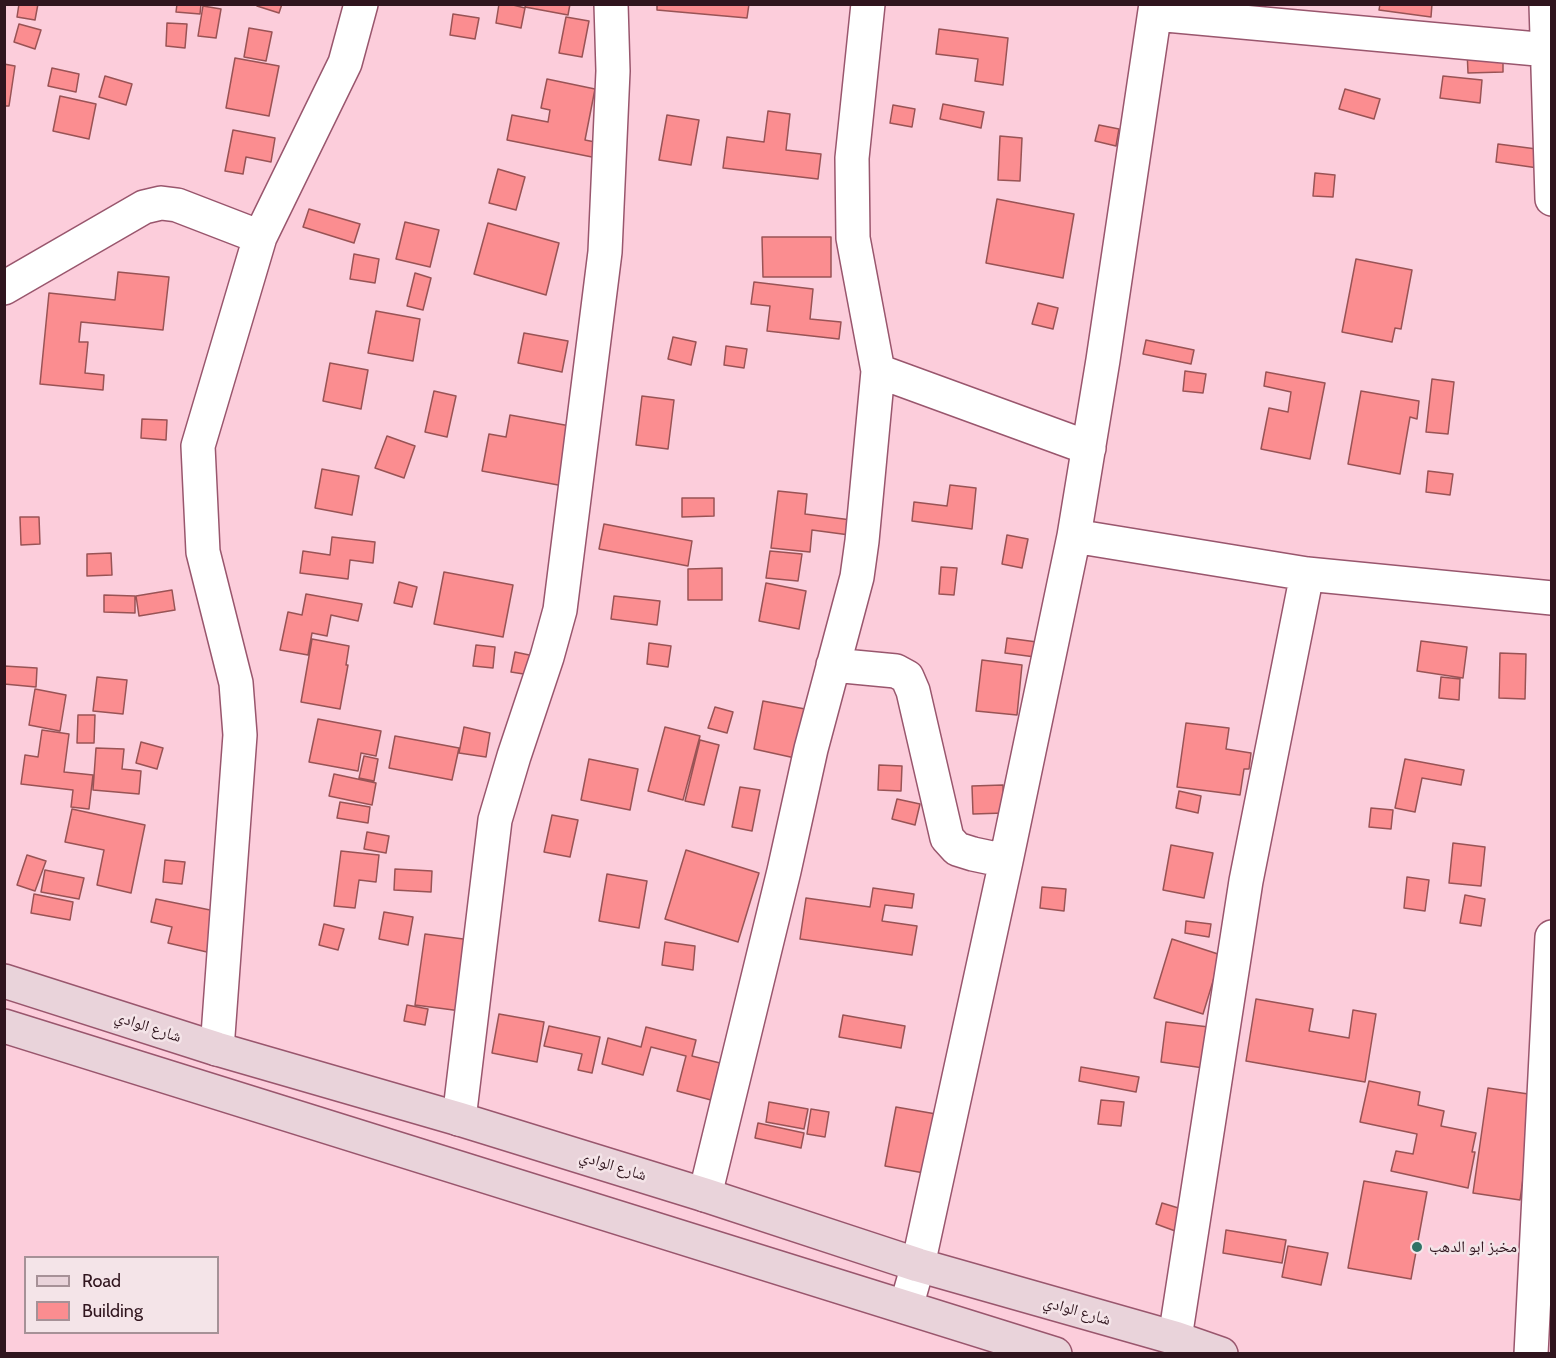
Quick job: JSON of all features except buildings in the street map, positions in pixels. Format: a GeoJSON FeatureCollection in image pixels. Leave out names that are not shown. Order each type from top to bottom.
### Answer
{"type":"FeatureCollection","features":[{"type":"Feature","properties":{"kind":"main road","name":"شارع الوادي"},"geometry":{"type":"LineString","coordinates":[[4,981],[217,1049],[459,1119],[705,1195],[918,1265],[1221,1353]]}},
{"type":"Feature","properties":{"kind":"main road"},"geometry":{"type":"LineString","coordinates":[[4,1026],[1054,1353]]}},
{"type":"Feature","properties":{"kind":"street"},"geometry":{"type":"LineString","coordinates":[[217,1049],[240,735],[236,683],[203,552],[198,446],[260,237],[345,63],[361,4]]}},
{"type":"Feature","properties":{"kind":"street"},"geometry":{"type":"LineString","coordinates":[[459,1119],[495,820],[560,610],[605,252],[613,71],[611,4]]}},
{"type":"Feature","properties":{"kind":"street"},"geometry":{"type":"LineString","coordinates":[[705,1195],[812,749],[857,577],[862,541],[878,371],[853,238],[852,158],[868,4]]}},
{"type":"Feature","properties":{"kind":"street"},"geometry":{"type":"LineString","coordinates":[[1546,4],[1551,200]]}},
{"type":"Feature","properties":{"kind":"street"},"geometry":{"type":"LineString","coordinates":[[906,1307],[918,1265],[1074,536],[1155,9],[1548,50]]}},
{"type":"Feature","properties":{"kind":"street"},"geometry":{"type":"LineString","coordinates":[[4,288],[144,207],[161,203],[177,205],[260,237]]}},
{"type":"Feature","properties":{"kind":"street"},"geometry":{"type":"LineString","coordinates":[[878,371],[1089,448]]}},
{"type":"Feature","properties":{"kind":"street"},"geometry":{"type":"LineString","coordinates":[[1074,536],[1306,574],[1551,598]]}},
{"type":"Feature","properties":{"kind":"street"},"geometry":{"type":"LineString","coordinates":[[1175,1338],[1246,881],[1306,574]]}},
{"type":"Feature","properties":{"kind":"street"},"geometry":{"type":"LineString","coordinates":[[833,665],[896,671],[907,677],[914,691],[947,838],[957,849],[1006,861]]}},
{"type":"Feature","properties":{"kind":"street"},"geometry":{"type":"LineString","coordinates":[[1531,1353],[1551,937]]}},
{"type":"Feature","properties":{"kind":"place","name":"مخبز ابو الدهب"},"geometry":{"type":"Point","coordinates":[1417,1247]}}]}
